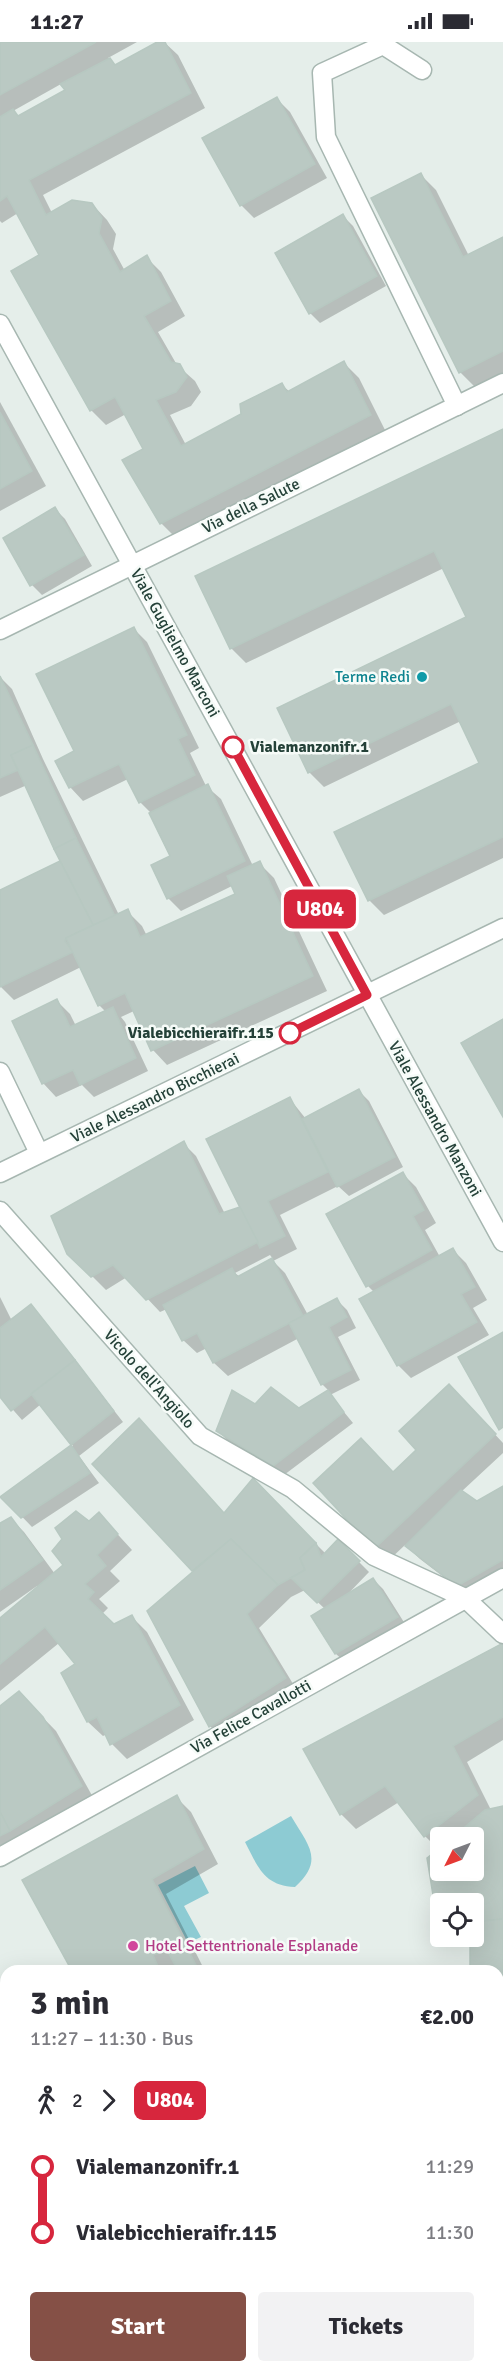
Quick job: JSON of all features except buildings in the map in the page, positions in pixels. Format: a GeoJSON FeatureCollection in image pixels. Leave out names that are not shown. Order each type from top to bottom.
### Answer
{"type":"FeatureCollection","features":[{"type":"Feature","properties":{"kind":"street"},"geometry":{"type":"LineString","coordinates":[[422,70],[383,45],[322,73],[326,136],[457,406]]}},
{"type":"Feature","properties":{"kind":"street","name":"Viale Guglielmo Marconi"},"geometry":{"type":"LineString","coordinates":[[0,324],[211,705],[367,995]]}},
{"type":"Feature","properties":{"kind":"street","name":"Via della Salute"},"geometry":{"type":"LineString","coordinates":[[0,630],[503,383]]}},
{"type":"Feature","properties":{"kind":"street","name":"Viale Alessandro Bicchierai"},"geometry":{"type":"LineString","coordinates":[[0,1173],[503,928]]}},
{"type":"Feature","properties":{"kind":"street","name":"Viale Alessandro Manzoni"},"geometry":{"type":"LineString","coordinates":[[367,995],[503,1242]]}},
{"type":"Feature","properties":{"kind":"street"},"geometry":{"type":"LineString","coordinates":[[0,1072],[39,1154]]}},
{"type":"Feature","properties":{"kind":"street","name":"Vicolo dell'Angiolo"},"geometry":{"type":"LineString","coordinates":[[0,1210],[200,1436],[293,1489],[374,1556],[465,1598],[503,1634]]}},
{"type":"Feature","properties":{"kind":"street","name":"Via Felice Cavallotti"},"geometry":{"type":"LineString","coordinates":[[0,1857],[503,1578]]}},
{"type":"Feature","properties":{"kind":"water"},"geometry":{"type":"Polygon","coordinates":[[[291,1816],[311,1852],[309,1869],[295,1887],[276,1883],[263,1874],[245,1842],[291,1816]]]}},
{"type":"Feature","properties":{"kind":"water"},"geometry":{"type":"Polygon","coordinates":[[[195,1866],[209,1893],[184,1906],[201,1937],[188,1943],[158,1885],[195,1866]]]}},
{"type":"Feature","properties":{"kind":"bus line","name":"U804"},"geometry":{"type":"LineString","coordinates":[[233,747],[367,995],[290,1033]]}},
{"type":"Feature","properties":{"kind":"place","name":"Terme Redi"},"geometry":{"type":"Point","coordinates":[422,677]}},
{"type":"Feature","properties":{"kind":"place","name":"Vialemanzonifr.1"},"geometry":{"type":"Point","coordinates":[233,747]}},
{"type":"Feature","properties":{"kind":"place","name":"Vialebicchieraifr.115"},"geometry":{"type":"Point","coordinates":[290,1033]}},
{"type":"Feature","properties":{"kind":"place","name":"Hotel Settentrionale Esplanade"},"geometry":{"type":"Point","coordinates":[133,1946]}}]}
